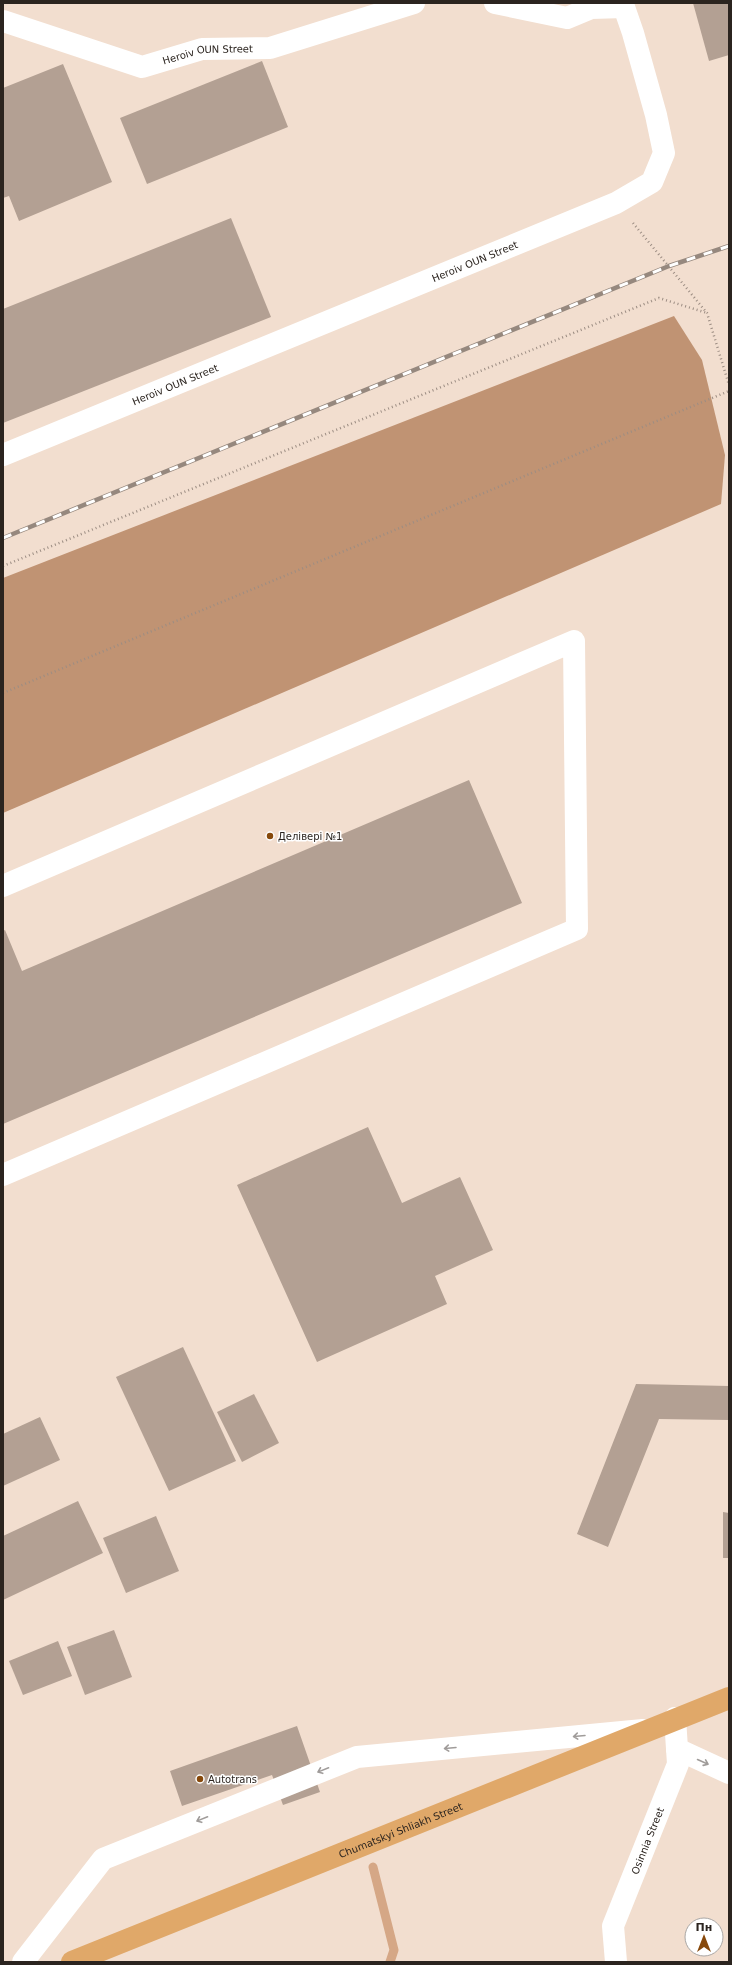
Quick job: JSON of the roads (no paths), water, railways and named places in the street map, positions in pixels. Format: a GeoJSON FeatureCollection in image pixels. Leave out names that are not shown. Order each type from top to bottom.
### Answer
{"type":"FeatureCollection","features":[{"type":"Feature","properties":{"kind":"main road","name":"Chumatskyi Shliakh Street"},"geometry":{"type":"LineString","coordinates":[[72,1962],[675,1718],[729,1698]]}},
{"type":"Feature","properties":{"kind":"street","name":"Heroiv OUN Street"},"geometry":{"type":"LineString","coordinates":[[3,22],[142,67],[202,49],[270,48],[414,3]]}},
{"type":"Feature","properties":{"kind":"street","name":"Heroiv OUN Street"},"geometry":{"type":"LineString","coordinates":[[3,455],[616,203],[652,182],[664,153],[656,115],[633,33],[624,7],[591,8],[567,18],[495,3]]}},
{"type":"Feature","properties":{"kind":"street"},"geometry":{"type":"LineString","coordinates":[[3,886],[574,641],[576,929],[3,1175]]}},
{"type":"Feature","properties":{"kind":"street","name":"Osinnia Street"},"geometry":{"type":"LineString","coordinates":[[616,1962],[613,1926],[678,1764],[675,1718]]}},
{"type":"Feature","properties":{"kind":"street"},"geometry":{"type":"LineString","coordinates":[[23,1962],[103,1859],[356,1756],[646,1730]]}},
{"type":"Feature","properties":{"kind":"street"},"geometry":{"type":"LineString","coordinates":[[677,1749],[729,1773]]}},
{"type":"Feature","properties":{"kind":"waterway"},"geometry":{"type":"LineString","coordinates":[[373,1867],[394,1950],[390,1962]]}},
{"type":"Feature","properties":{"kind":"railway"},"geometry":{"type":"LineString","coordinates":[[3,538],[669,266],[729,246]]}},
{"type":"Feature","properties":{"kind":"place","name":"Делівері №1"},"geometry":{"type":"Point","coordinates":[270,836]}},
{"type":"Feature","properties":{"kind":"place","name":"Autotrans"},"geometry":{"type":"Point","coordinates":[200,1779]}}]}
